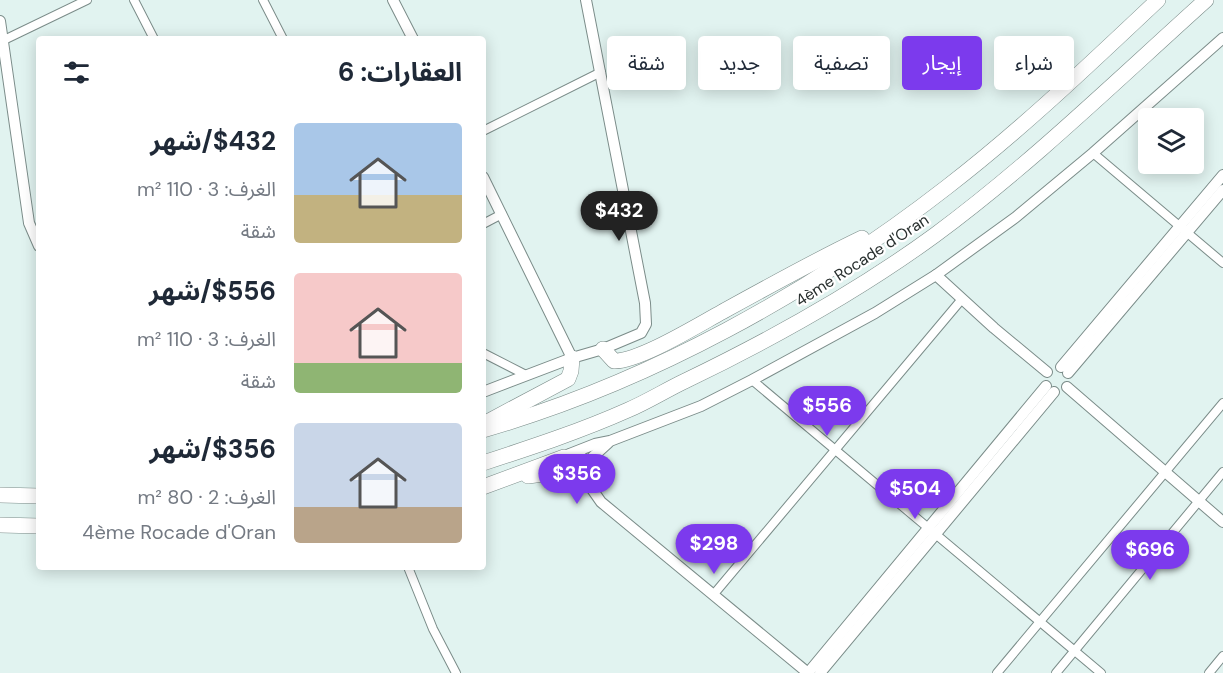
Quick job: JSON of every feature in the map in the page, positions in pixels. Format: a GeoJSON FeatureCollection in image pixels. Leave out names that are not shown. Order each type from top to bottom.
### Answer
{"type":"FeatureCollection","features":[{"type":"Feature","properties":{"kind":"highway","name":"4ème Rocade d'Oran"},"geometry":{"type":"LineString","coordinates":[[486,429],[551,408],[607,386],[705,340],[793,292],[913,213],[949,186],[1032,116],[1158,0]]}},
{"type":"Feature","properties":{"kind":"highway","name":"4ème Rocade d'Oran"},"geometry":{"type":"LineString","coordinates":[[486,462],[630,409],[734,358],[846,294],[899,260],[935,235],[1061,133],[1206,0]]}},
{"type":"Feature","properties":{"kind":"highway"},"geometry":{"type":"LineString","coordinates":[[603,349],[614,361],[623,361],[664,343],[812,262],[913,213]]}},
{"type":"Feature","properties":{"kind":"highway"},"geometry":{"type":"LineString","coordinates":[[486,422],[568,379],[572,358]]}},
{"type":"Feature","properties":{"kind":"highway"},"geometry":{"type":"LineString","coordinates":[[486,468],[521,450]]}},
{"type":"Feature","properties":{"kind":"highway"},"geometry":{"type":"LineString","coordinates":[[486,486],[566,456]]}},
{"type":"Feature","properties":{"kind":"highway"},"geometry":{"type":"LineString","coordinates":[[486,492],[532,474],[565,479]]}},
{"type":"Feature","properties":{"kind":"highway"},"geometry":{"type":"LineString","coordinates":[[0,495],[36,495]]}},
{"type":"Feature","properties":{"kind":"highway"},"geometry":{"type":"LineString","coordinates":[[0,525],[36,526]]}},
{"type":"Feature","properties":{"kind":"street"},"geometry":{"type":"LineString","coordinates":[[4,40],[87,0]]}},
{"type":"Feature","properties":{"kind":"street"},"geometry":{"type":"LineString","coordinates":[[134,0],[152,36]]}},
{"type":"Feature","properties":{"kind":"street"},"geometry":{"type":"LineString","coordinates":[[263,0],[281,36]]}},
{"type":"Feature","properties":{"kind":"street"},"geometry":{"type":"LineString","coordinates":[[393,0],[411,36]]}},
{"type":"Feature","properties":{"kind":"street"},"geometry":{"type":"LineString","coordinates":[[486,391],[572,358],[603,349],[641,333],[646,324],[647,315],[586,0]]}},
{"type":"Feature","properties":{"kind":"street"},"geometry":{"type":"LineString","coordinates":[[0,21],[29,223],[36,239]]}},
{"type":"Feature","properties":{"kind":"street"},"geometry":{"type":"LineString","coordinates":[[601,501],[588,496],[559,473],[559,464],[566,456],[701,406],[875,313],[936,275],[1016,217],[1093,153],[1223,38]]}},
{"type":"Feature","properties":{"kind":"street"},"geometry":{"type":"LineString","coordinates":[[486,130],[601,72]]}},
{"type":"Feature","properties":{"kind":"street"},"geometry":{"type":"LineString","coordinates":[[1093,153],[1223,263]]}},
{"type":"Feature","properties":{"kind":"street"},"geometry":{"type":"LineString","coordinates":[[1184,230],[1223,175]]}},
{"type":"Feature","properties":{"kind":"street"},"geometry":{"type":"LineString","coordinates":[[486,183],[572,358]]}},
{"type":"Feature","properties":{"kind":"street"},"geometry":{"type":"LineString","coordinates":[[1065,370],[1184,230],[1223,190]]}},
{"type":"Feature","properties":{"kind":"street"},"geometry":{"type":"LineString","coordinates":[[486,222],[502,214]]}},
{"type":"Feature","properties":{"kind":"street"},"geometry":{"type":"LineString","coordinates":[[936,275],[1047,372]]}},
{"type":"Feature","properties":{"kind":"street"},"geometry":{"type":"LineString","coordinates":[[714,594],[962,299]]}},
{"type":"Feature","properties":{"kind":"street"},"geometry":{"type":"LineString","coordinates":[[486,355],[526,375]]}},
{"type":"Feature","properties":{"kind":"street"},"geometry":{"type":"LineString","coordinates":[[1053,367],[1065,370],[1070,381],[1067,387],[1062,392],[1050,389],[1044,379],[1047,372],[1053,367]]}},
{"type":"Feature","properties":{"kind":"street"},"geometry":{"type":"LineString","coordinates":[[752,380],[1101,673]]}},
{"type":"Feature","properties":{"kind":"street"},"geometry":{"type":"LineString","coordinates":[[1067,387],[1223,522]]}},
{"type":"Feature","properties":{"kind":"street"},"geometry":{"type":"LineString","coordinates":[[566,456],[576,454],[586,467],[587,482],[601,501],[808,673],[932,531],[1050,389]]}},
{"type":"Feature","properties":{"kind":"street"},"geometry":{"type":"LineString","coordinates":[[997,673],[1223,403]]}},
{"type":"Feature","properties":{"kind":"street"},"geometry":{"type":"LineString","coordinates":[[565,479],[582,479],[586,467],[610,441]]}},
{"type":"Feature","properties":{"kind":"street"},"geometry":{"type":"LineString","coordinates":[[1056,673],[1223,472]]}},
{"type":"Feature","properties":{"kind":"street"},"geometry":{"type":"LineString","coordinates":[[820,673],[932,531]]}},
{"type":"Feature","properties":{"kind":"street"},"geometry":{"type":"LineString","coordinates":[[409,570],[433,629],[456,673]]}},
{"type":"Feature","properties":{"kind":"street"},"geometry":{"type":"LineString","coordinates":[[1209,673],[1223,657]]}}]}
